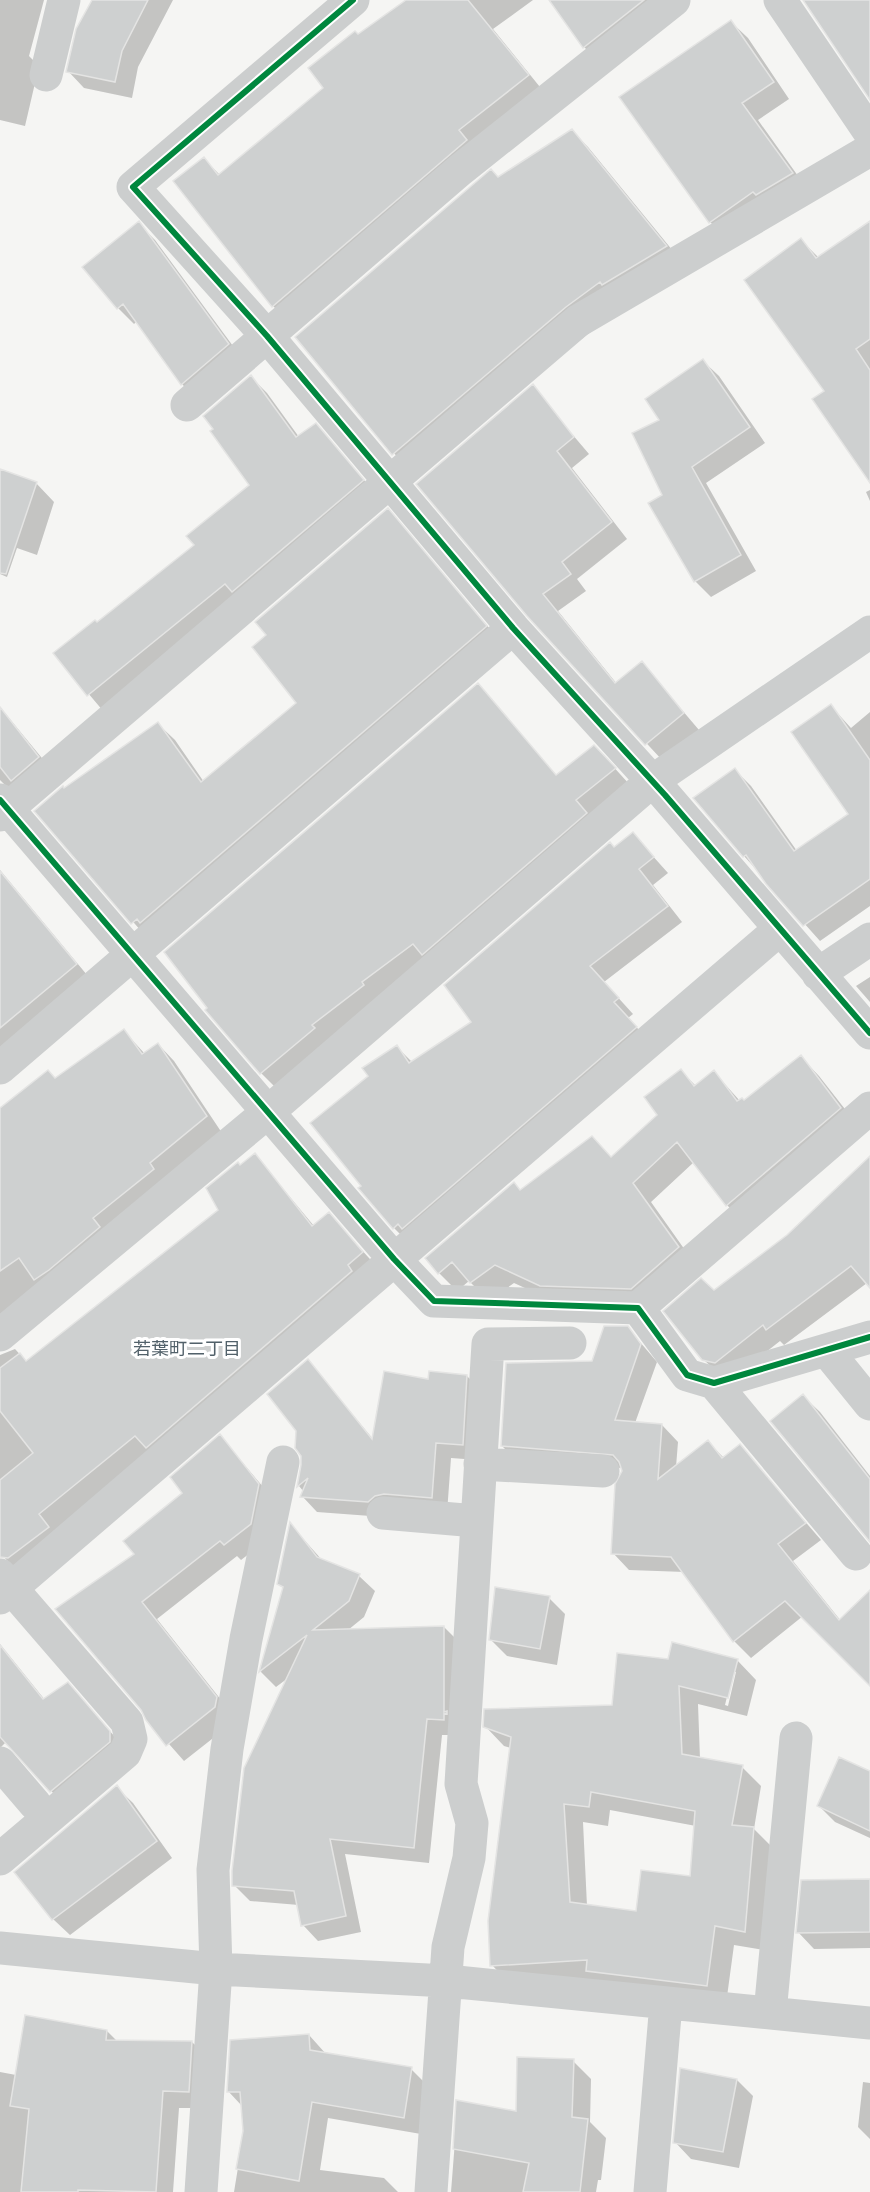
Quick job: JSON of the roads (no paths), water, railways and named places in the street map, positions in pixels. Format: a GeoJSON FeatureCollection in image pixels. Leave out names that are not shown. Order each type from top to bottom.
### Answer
{"type":"FeatureCollection","features":[{"type":"Feature","properties":{"kind":"street"},"geometry":{"type":"LineString","coordinates":[[46,75],[64,0]]}},
{"type":"Feature","properties":{"kind":"street"},"geometry":{"type":"LineString","coordinates":[[353,0],[132,187],[267,336],[513,628],[870,1033]]}},
{"type":"Feature","properties":{"kind":"street"},"geometry":{"type":"LineString","coordinates":[[187,405],[460,170],[674,0]]}},
{"type":"Feature","properties":{"kind":"street"},"geometry":{"type":"LineString","coordinates":[[780,0],[870,133]]}},
{"type":"Feature","properties":{"kind":"street"},"geometry":{"type":"LineString","coordinates":[[870,150],[578,321],[2,808],[394,1259],[434,1301],[638,1308],[870,1108]]}},
{"type":"Feature","properties":{"kind":"street"},"geometry":{"type":"LineString","coordinates":[[0,1068],[513,628]]}},
{"type":"Feature","properties":{"kind":"street"},"geometry":{"type":"LineString","coordinates":[[0,1335],[268,1112],[651,782],[870,632]]}},
{"type":"Feature","properties":{"kind":"street"},"geometry":{"type":"LineString","coordinates":[[0,1859],[124,1753],[131,1739],[127,1722],[4,1587],[394,1259],[780,929]]}},
{"type":"Feature","properties":{"kind":"street"},"geometry":{"type":"LineString","coordinates":[[818,974],[870,939]]}},
{"type":"Feature","properties":{"kind":"street"},"geometry":{"type":"LineString","coordinates":[[638,1308],[687,1375],[714,1383],[870,1337]]}},
{"type":"Feature","properties":{"kind":"street"},"geometry":{"type":"LineString","coordinates":[[431,2192],[448,1947],[469,1858],[472,1823],[460,1784],[488,1344],[570,1343]]}},
{"type":"Feature","properties":{"kind":"street"},"geometry":{"type":"LineString","coordinates":[[827,1351],[870,1404]]}},
{"type":"Feature","properties":{"kind":"street"},"geometry":{"type":"LineString","coordinates":[[714,1383],[856,1554]]}},
{"type":"Feature","properties":{"kind":"street"},"geometry":{"type":"LineString","coordinates":[[201,2192],[216,1968],[213,1870],[227,1749],[246,1638],[283,1462]]}},
{"type":"Feature","properties":{"kind":"street"},"geometry":{"type":"LineString","coordinates":[[480,1464],[603,1471]]}},
{"type":"Feature","properties":{"kind":"street"},"geometry":{"type":"LineString","coordinates":[[383,1513],[476,1521]]}},
{"type":"Feature","properties":{"kind":"street"},"geometry":{"type":"LineString","coordinates":[[770,2013],[796,1738]]}},
{"type":"Feature","properties":{"kind":"street"},"geometry":{"type":"LineString","coordinates":[[0,1763],[34,1804]]}},
{"type":"Feature","properties":{"kind":"street"},"geometry":{"type":"LineString","coordinates":[[0,1948],[216,1968],[447,1981],[870,2023]]}},
{"type":"Feature","properties":{"kind":"street"},"geometry":{"type":"LineString","coordinates":[[650,2192],[666,2003]]}},
{"type":"Feature","properties":{"kind":"district","name":"若葉町二丁目"},"geometry":{"type":"Point","coordinates":[187,1349]}}]}
